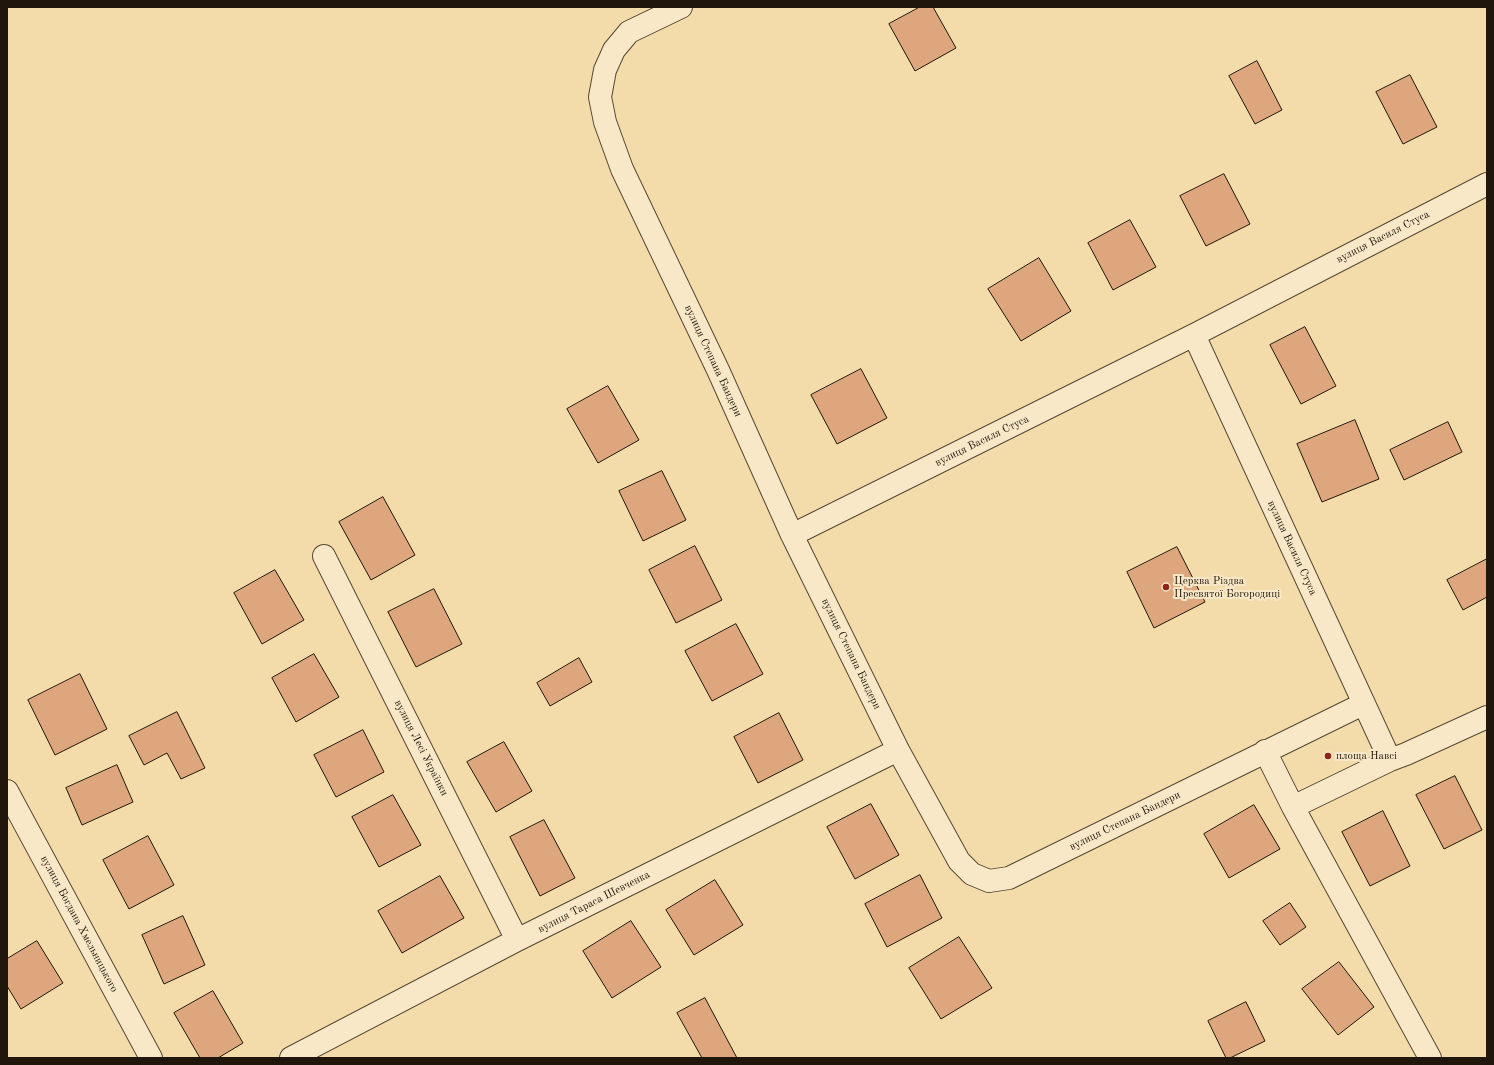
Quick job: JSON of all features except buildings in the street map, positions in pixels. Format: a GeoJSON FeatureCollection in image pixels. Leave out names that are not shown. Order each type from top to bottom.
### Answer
{"type":"FeatureCollection","features":[{"type":"Feature","properties":{"kind":"street","name":"вулиця Степана Бандери"},"geometry":{"type":"LineString","coordinates":[[681,7],[629,32],[614,50],[605,70],[600,97],[605,122],[622,169],[718,370],[792,536],[898,750],[958,861],[972,874],[989,881],[1009,878],[1363,704]]}},
{"type":"Feature","properties":{"kind":"street","name":"вулиця Василя Стуса"},"geometry":{"type":"LineString","coordinates":[[792,536],[1194,335],[1487,184]]}},
{"type":"Feature","properties":{"kind":"street","name":"вулиця Василя Стуса"},"geometry":{"type":"LineString","coordinates":[[1194,335],[1390,760]]}},
{"type":"Feature","properties":{"kind":"street","name":"вулиця Лесі Українки"},"geometry":{"type":"LineString","coordinates":[[324,556],[517,940]]}},
{"type":"Feature","properties":{"kind":"street"},"geometry":{"type":"LineString","coordinates":[[1292,807],[1390,760],[1487,717]]}},
{"type":"Feature","properties":{"kind":"street","name":"вулиця Тараса Шевченка"},"geometry":{"type":"LineString","coordinates":[[292,1058],[517,940],[898,750]]}},
{"type":"Feature","properties":{"kind":"street"},"geometry":{"type":"LineString","coordinates":[[1265,751],[1292,807],[1430,1058]]}},
{"type":"Feature","properties":{"kind":"street","name":"вулиця Богдана Хмельницького"},"geometry":{"type":"LineString","coordinates":[[7,791],[151,1058]]}},
{"type":"Feature","properties":{"kind":"place","name":"Церква Різдва Пресвятої Богородиці"},"geometry":{"type":"Point","coordinates":[1166,587]}},
{"type":"Feature","properties":{"kind":"place","name":"площа Навсі"},"geometry":{"type":"Point","coordinates":[1328,756]}}]}
